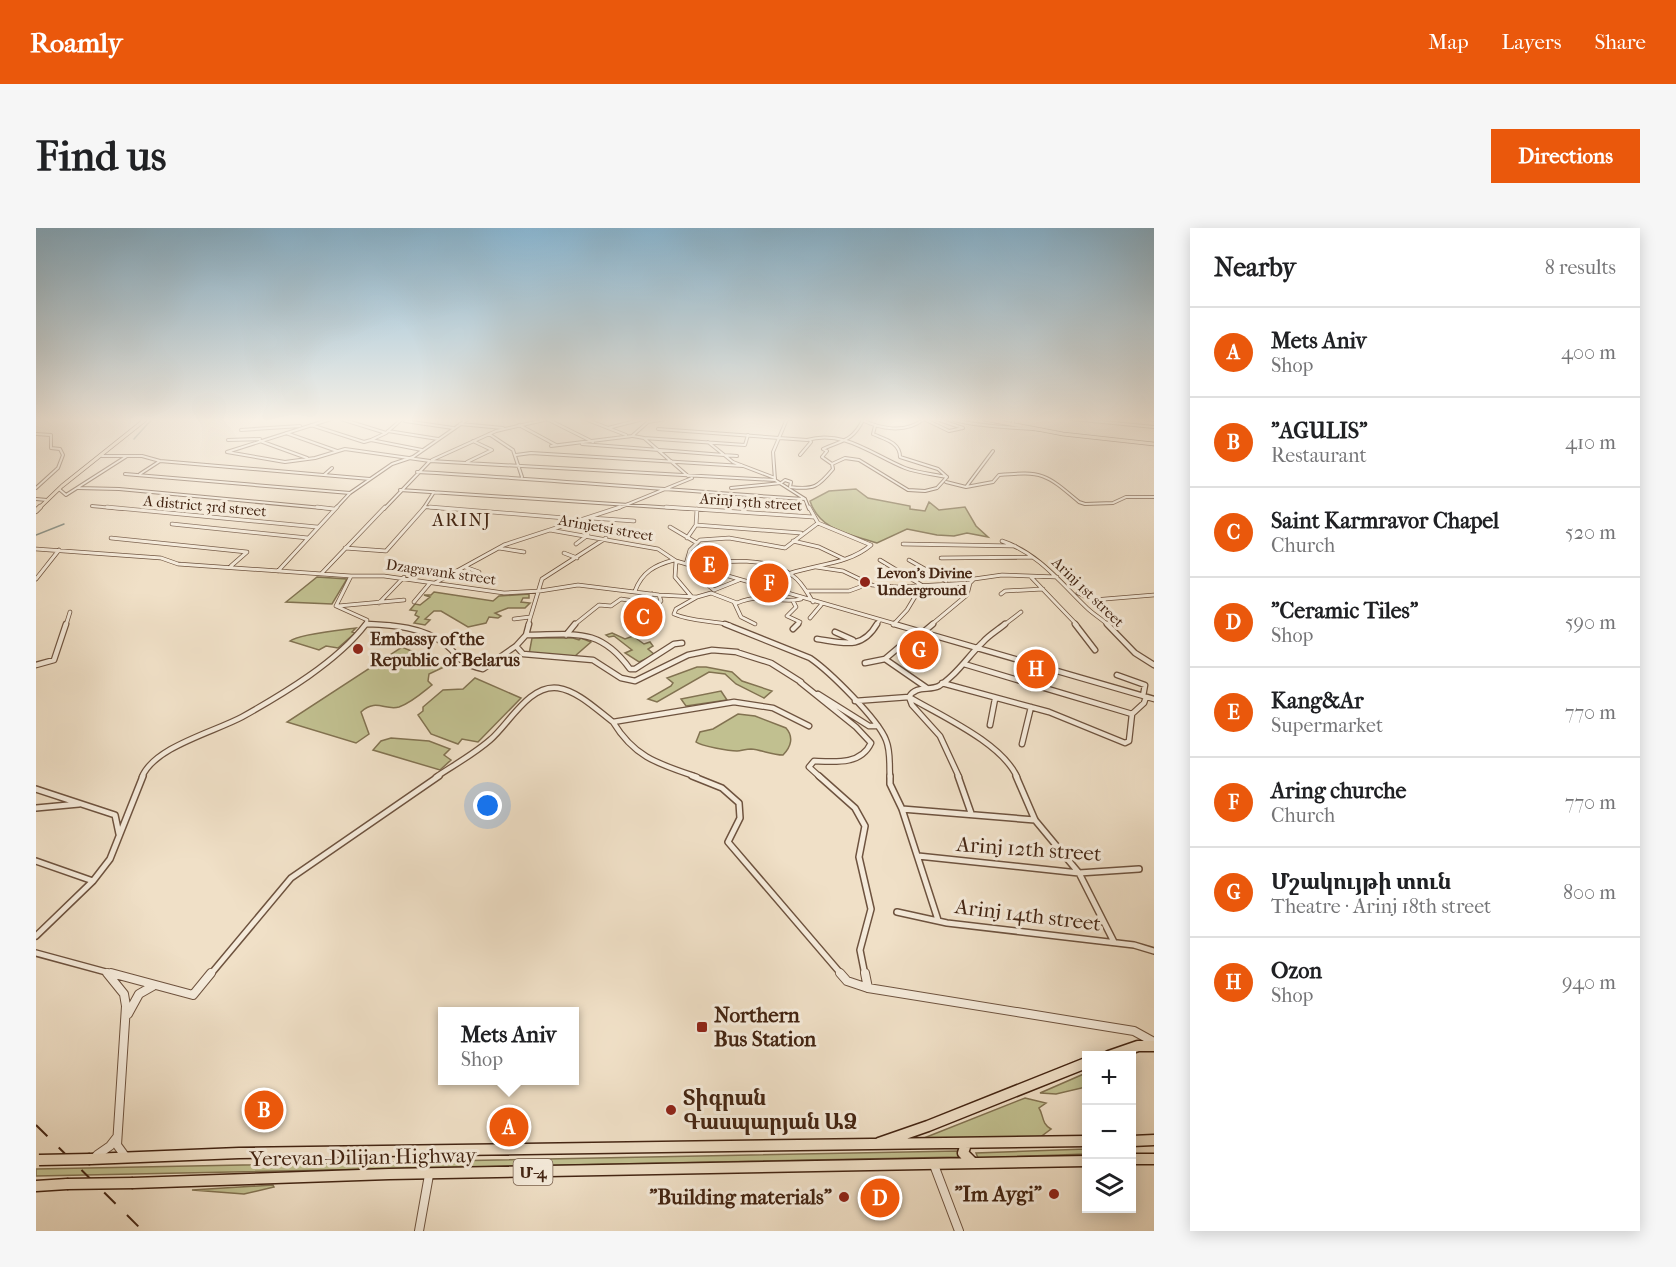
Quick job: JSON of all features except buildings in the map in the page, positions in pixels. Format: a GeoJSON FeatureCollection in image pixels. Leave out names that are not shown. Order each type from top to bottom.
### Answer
{"type":"FeatureCollection","features":[{"type":"Feature","properties":{"kind":"highway"},"geometry":{"type":"LineString","coordinates":[[1124,1051],[1154,1044]]}},
{"type":"Feature","properties":{"kind":"highway"},"geometry":{"type":"LineString","coordinates":[[873,1144],[928,1126],[1082,1065]]}},
{"type":"Feature","properties":{"kind":"highway"},"geometry":{"type":"LineString","coordinates":[[1136,1141],[1154,1140]]}},
{"type":"Feature","properties":{"kind":"highway","name":"Yerevan-Dilijan Highway"},"geometry":{"type":"LineString","coordinates":[[38,1160],[240,1153],[1082,1141]]}},
{"type":"Feature","properties":{"kind":"highway"},"geometry":{"type":"LineString","coordinates":[[966,1144],[963,1153],[973,1163]]}},
{"type":"Feature","properties":{"kind":"highway"},"geometry":{"type":"LineString","coordinates":[[1136,1160],[1154,1159]]}},
{"type":"Feature","properties":{"kind":"highway","name":"Yerevan-Dilijan Highway"},"geometry":{"type":"LineString","coordinates":[[36,1186],[429,1174],[1082,1161]]}},
{"type":"Feature","properties":{"kind":"main road"},"geometry":{"type":"LineString","coordinates":[[36,511],[58,489],[89,466]]}},
{"type":"Feature","properties":{"kind":"street"},"geometry":{"type":"LineString","coordinates":[[36,488],[59,466]]}},
{"type":"Feature","properties":{"kind":"street"},"geometry":{"type":"LineString","coordinates":[[58,489],[66,495],[112,466]]}},
{"type":"Feature","properties":{"kind":"street"},"geometry":{"type":"LineString","coordinates":[[139,474],[152,466]]}},
{"type":"Feature","properties":{"kind":"street"},"geometry":{"type":"LineString","coordinates":[[216,466],[370,479]]}},
{"type":"Feature","properties":{"kind":"street"},"geometry":{"type":"LineString","coordinates":[[278,571],[350,493],[392,466]]}},
{"type":"Feature","properties":{"kind":"street"},"geometry":{"type":"LineString","coordinates":[[321,574],[424,466]]}},
{"type":"Feature","properties":{"kind":"street"},"geometry":{"type":"LineString","coordinates":[[518,466],[522,477]]}},
{"type":"Feature","properties":{"kind":"street"},"geometry":{"type":"LineString","coordinates":[[543,466],[789,481],[791,488],[812,489],[820,485],[833,469],[832,466]]}},
{"type":"Feature","properties":{"kind":"street"},"geometry":{"type":"LineString","coordinates":[[673,466],[688,476]]}},
{"type":"Feature","properties":{"kind":"street"},"geometry":{"type":"LineString","coordinates":[[698,567],[712,562],[749,561],[791,573],[844,559],[868,550],[872,545],[818,523],[805,499],[776,480],[737,466]]}},
{"type":"Feature","properties":{"kind":"street"},"geometry":{"type":"LineString","coordinates":[[774,466],[776,480]]}},
{"type":"Feature","properties":{"kind":"street"},"geometry":{"type":"LineString","coordinates":[[870,466],[914,492],[932,490],[946,482],[966,487],[993,482],[999,475],[1024,473],[1050,477],[1078,502],[1085,504],[1113,503],[1126,497],[1154,497]]}},
{"type":"Feature","properties":{"kind":"street"},"geometry":{"type":"LineString","coordinates":[[901,466],[947,477]]}},
{"type":"Feature","properties":{"kind":"street"},"geometry":{"type":"LineString","coordinates":[[931,466],[945,472],[946,482]]}},
{"type":"Feature","properties":{"kind":"street"},"geometry":{"type":"LineString","coordinates":[[966,487],[982,466]]}},
{"type":"Feature","properties":{"kind":"street"},"geometry":{"type":"LineString","coordinates":[[324,475],[332,468]]}},
{"type":"Feature","properties":{"kind":"street"},"geometry":{"type":"LineString","coordinates":[[417,472],[522,477],[660,490],[805,499]]}},
{"type":"Feature","properties":{"kind":"street"},"geometry":{"type":"LineString","coordinates":[[125,474],[350,493]]}},
{"type":"Feature","properties":{"kind":"street"},"geometry":{"type":"LineString","coordinates":[[550,530],[626,505],[695,477]]}},
{"type":"Feature","properties":{"kind":"street"},"geometry":{"type":"LineString","coordinates":[[731,488],[776,480]]}},
{"type":"Feature","properties":{"kind":"street"},"geometry":{"type":"LineString","coordinates":[[78,488],[119,489],[334,509]]}},
{"type":"Feature","properties":{"kind":"street","name":"Arinj 15th street"},"geometry":{"type":"LineString","coordinates":[[400,490],[813,517]]}},
{"type":"Feature","properties":{"kind":"street"},"geometry":{"type":"LineString","coordinates":[[345,548],[386,550],[424,507],[434,492]]}},
{"type":"Feature","properties":{"kind":"street"},"geometry":{"type":"LineString","coordinates":[[36,499],[47,500]]}},
{"type":"Feature","properties":{"kind":"street","name":"A district 3rd street"},"geometry":{"type":"LineString","coordinates":[[92,506],[317,527]]}},
{"type":"Feature","properties":{"kind":"street"},"geometry":{"type":"LineString","coordinates":[[424,507],[564,518],[560,527]]}},
{"type":"Feature","properties":{"kind":"street"},"geometry":{"type":"LineString","coordinates":[[687,538],[696,525],[697,509]]}},
{"type":"Feature","properties":{"kind":"street"},"geometry":{"type":"LineString","coordinates":[[588,518],[634,521]]}},
{"type":"Feature","properties":{"kind":"street"},"geometry":{"type":"LineString","coordinates":[[686,564],[687,555],[703,539],[727,538],[785,548],[801,533],[818,523]]}},
{"type":"Feature","properties":{"kind":"street"},"geometry":{"type":"LineString","coordinates":[[172,524],[308,538]]}},
{"type":"Feature","properties":{"kind":"street"},"geometry":{"type":"LineString","coordinates":[[696,525],[801,533]]}},
{"type":"Feature","properties":{"kind":"street"},"geometry":{"type":"LineString","coordinates":[[670,527],[697,543]]}},
{"type":"Feature","properties":{"kind":"street","name":"Arinjetsi street"},"geometry":{"type":"LineString","coordinates":[[432,583],[499,548],[550,530],[588,535],[658,549],[686,564],[801,599],[1154,699]]}},
{"type":"Feature","properties":{"kind":"street"},"geometry":{"type":"LineString","coordinates":[[576,544],[588,535]]}},
{"type":"Feature","properties":{"kind":"street"},"geometry":{"type":"LineString","coordinates":[[111,538],[248,552],[231,566]]}},
{"type":"Feature","properties":{"kind":"street"},"geometry":{"type":"LineString","coordinates":[[367,624],[421,631],[442,640],[457,654],[462,664],[475,669],[483,669],[516,646],[526,635],[542,579],[606,538]]}},
{"type":"Feature","properties":{"kind":"street"},"geometry":{"type":"LineString","coordinates":[[793,541],[819,547],[844,559]]}},
{"type":"Feature","properties":{"kind":"street","name":"Arinj 1st street"},"geometry":{"type":"LineString","coordinates":[[1002,541],[1017,546],[1059,577],[1089,609],[1108,624],[1123,643],[1138,656],[1154,665]]}},
{"type":"Feature","properties":{"kind":"street"},"geometry":{"type":"LineString","coordinates":[[903,544],[1017,546]]}},
{"type":"Feature","properties":{"kind":"street"},"geometry":{"type":"LineString","coordinates":[[499,548],[524,552]]}},
{"type":"Feature","properties":{"kind":"street","name":"Dzagavank street"},"geometry":{"type":"LineString","coordinates":[[36,549],[160,558],[178,564],[351,576],[404,577],[490,592],[540,591],[578,585],[659,595],[694,596],[711,593],[722,600],[734,603],[751,597],[793,601],[801,599]]}},
{"type":"Feature","properties":{"kind":"street"},"geometry":{"type":"LineString","coordinates":[[36,579],[59,549]]}},
{"type":"Feature","properties":{"kind":"street"},"geometry":{"type":"LineString","coordinates":[[564,553],[577,558]]}},
{"type":"Feature","properties":{"kind":"street"},"geometry":{"type":"LineString","coordinates":[[941,558],[1032,557]]}},
{"type":"Feature","properties":{"kind":"street"},"geometry":{"type":"LineString","coordinates":[[635,591],[638,580],[649,568],[675,560],[675,577],[694,596],[676,609],[674,614],[685,619],[719,622],[735,627],[810,658],[822,666],[855,701],[885,737],[889,749],[890,784],[902,809],[938,920]]}},
{"type":"Feature","properties":{"kind":"street"},"geometry":{"type":"LineString","coordinates":[[880,560],[923,586]]}},
{"type":"Feature","properties":{"kind":"street"},"geometry":{"type":"LineString","coordinates":[[909,560],[946,582]]}},
{"type":"Feature","properties":{"kind":"street"},"geometry":{"type":"LineString","coordinates":[[465,567],[479,572]]}},
{"type":"Feature","properties":{"kind":"street"},"geometry":{"type":"LineString","coordinates":[[816,567],[823,570],[839,570],[863,583],[873,585],[923,586],[946,582],[969,583],[979,577],[1059,577]]}},
{"type":"Feature","properties":{"kind":"street"},"geometry":{"type":"LineString","coordinates":[[706,569],[703,573],[704,581],[714,590],[741,580]]}},
{"type":"Feature","properties":{"kind":"street"},"geometry":{"type":"LineString","coordinates":[[791,573],[807,591],[813,602]]}},
{"type":"Feature","properties":{"kind":"street"},"geometry":{"type":"LineString","coordinates":[[336,606],[351,576]]}},
{"type":"Feature","properties":{"kind":"street"},"geometry":{"type":"LineString","coordinates":[[1031,576],[1084,633],[1095,650]]}},
{"type":"Feature","properties":{"kind":"street"},"geometry":{"type":"LineString","coordinates":[[379,603],[404,577]]}},
{"type":"Feature","properties":{"kind":"street"},"geometry":{"type":"LineString","coordinates":[[414,602],[432,583]]}},
{"type":"Feature","properties":{"kind":"street"},"geometry":{"type":"LineString","coordinates":[[865,663],[885,660],[967,595],[969,583]]}},
{"type":"Feature","properties":{"kind":"street"},"geometry":{"type":"LineString","coordinates":[[807,591],[849,591],[860,587]]}},
{"type":"Feature","properties":{"kind":"street"},"geometry":{"type":"LineString","coordinates":[[1001,594],[1005,591],[1043,589]]}},
{"type":"Feature","properties":{"kind":"street"},"geometry":{"type":"LineString","coordinates":[[1071,589],[1084,598],[1093,600],[1154,595]]}},
{"type":"Feature","properties":{"kind":"street"},"geometry":{"type":"LineString","coordinates":[[566,635],[576,623],[599,605],[611,606],[621,599],[641,602],[652,594]]}},
{"type":"Feature","properties":{"kind":"street"},"geometry":{"type":"LineString","coordinates":[[642,621],[656,624],[660,618],[660,614],[654,608],[661,601],[659,595]]}},
{"type":"Feature","properties":{"kind":"street"},"geometry":{"type":"LineString","coordinates":[[893,625],[916,595]]}},
{"type":"Feature","properties":{"kind":"street"},"geometry":{"type":"LineString","coordinates":[[336,606],[404,600]]}},
{"type":"Feature","properties":{"kind":"street"},"geometry":{"type":"LineString","coordinates":[[793,601],[796,607],[787,616],[800,622],[794,629]]}},
{"type":"Feature","properties":{"kind":"street"},"geometry":{"type":"LineString","coordinates":[[734,603],[743,621],[755,624]]}},
{"type":"Feature","properties":{"kind":"street"},"geometry":{"type":"LineString","coordinates":[[810,618],[821,604]]}},
{"type":"Feature","properties":{"kind":"street"},"geometry":{"type":"LineString","coordinates":[[336,606],[367,620],[367,624]]}},
{"type":"Feature","properties":{"kind":"street"},"geometry":{"type":"LineString","coordinates":[[36,665],[54,660],[70,612]]}},
{"type":"Feature","properties":{"kind":"street"},"geometry":{"type":"LineString","coordinates":[[971,813],[948,750],[932,725],[910,703],[909,697],[916,690],[938,687],[964,664],[982,642],[1022,612]]}},
{"type":"Feature","properties":{"kind":"street"},"geometry":{"type":"LineString","coordinates":[[514,619],[530,617]]}},
{"type":"Feature","properties":{"kind":"street"},"geometry":{"type":"LineString","coordinates":[[817,639],[845,642],[863,640],[869,636],[879,621]]}},
{"type":"Feature","properties":{"kind":"street"},"geometry":{"type":"LineString","coordinates":[[36,936],[93,881],[110,859],[146,768],[156,758],[223,727],[269,699],[341,651],[367,624]]}},
{"type":"Feature","properties":{"kind":"street"},"geometry":{"type":"LineString","coordinates":[[835,632],[853,640]]}},
{"type":"Feature","properties":{"kind":"street"},"geometry":{"type":"LineString","coordinates":[[526,635],[592,635],[608,643],[621,654],[630,669],[635,669],[674,644],[682,643]]}},
{"type":"Feature","properties":{"kind":"street"},"geometry":{"type":"LineString","coordinates":[[516,646],[523,654],[593,660],[621,678],[635,681],[688,655],[712,650],[736,652]]}},
{"type":"Feature","properties":{"kind":"street"},"geometry":{"type":"LineString","coordinates":[[730,649],[771,663],[868,726],[878,726]]}},
{"type":"Feature","properties":{"kind":"street"},"geometry":{"type":"LineString","coordinates":[[885,660],[927,688]]}},
{"type":"Feature","properties":{"kind":"street"},"geometry":{"type":"LineString","coordinates":[[964,664],[1132,714]]}},
{"type":"Feature","properties":{"kind":"street"},"geometry":{"type":"LineString","coordinates":[[942,683],[1072,720],[1125,742],[1129,741],[1132,714],[1144,704],[1145,685],[1117,675]]}},
{"type":"Feature","properties":{"kind":"street"},"geometry":{"type":"LineString","coordinates":[[800,682],[856,727],[871,743],[864,755],[835,762],[814,760],[809,767],[815,775],[844,796],[860,814],[865,826],[859,857],[871,909],[860,950],[868,988]]}},
{"type":"Feature","properties":{"kind":"street"},"geometry":{"type":"LineString","coordinates":[[36,953],[193,994],[291,878],[490,740],[533,695],[543,690],[556,688],[571,692],[613,722],[632,748],[646,758],[729,792],[740,804],[741,815],[728,842],[847,981],[868,988],[1134,1031],[1154,1044]]}},
{"type":"Feature","properties":{"kind":"street"},"geometry":{"type":"LineString","coordinates":[[855,701],[909,697],[953,722],[999,754],[1013,769],[1035,820],[1079,873],[1114,942]]}},
{"type":"Feature","properties":{"kind":"street"},"geometry":{"type":"LineString","coordinates":[[990,724],[995,699]]}},
{"type":"Feature","properties":{"kind":"street"},"geometry":{"type":"LineString","coordinates":[[613,722],[734,702],[773,708],[809,726]]}},
{"type":"Feature","properties":{"kind":"street"},"geometry":{"type":"LineString","coordinates":[[1022,744],[1031,707]]}},
{"type":"Feature","properties":{"kind":"street"},"geometry":{"type":"LineString","coordinates":[[36,789],[117,817],[119,836]]}},
{"type":"Feature","properties":{"kind":"street"},"geometry":{"type":"LineString","coordinates":[[36,808],[81,803]]}},
{"type":"Feature","properties":{"kind":"street"},"geometry":{"type":"LineString","coordinates":[[902,809],[1035,820]]}},
{"type":"Feature","properties":{"kind":"street","name":"Arinj 12th street"},"geometry":{"type":"LineString","coordinates":[[918,856],[1079,873],[1139,869]]}},
{"type":"Feature","properties":{"kind":"street"},"geometry":{"type":"LineString","coordinates":[[36,861],[93,881]]}},
{"type":"Feature","properties":{"kind":"street","name":"Arinj 14th street"},"geometry":{"type":"LineString","coordinates":[[897,912],[938,920],[1143,946],[1154,951]]}},
{"type":"Feature","properties":{"kind":"street"},"geometry":{"type":"LineString","coordinates":[[106,972],[124,994],[126,1020],[117,1137],[118,1149],[128,1158]]}},
{"type":"Feature","properties":{"kind":"street"},"geometry":{"type":"LineString","coordinates":[[126,1020],[134,1000],[154,985]]}},
{"type":"Feature","properties":{"kind":"street"},"geometry":{"type":"LineString","coordinates":[[90,1159],[104,1152],[117,1137]]}},
{"type":"Feature","properties":{"kind":"street"},"geometry":{"type":"LineString","coordinates":[[934,1165],[959,1231]]}},
{"type":"Feature","properties":{"kind":"street"},"geometry":{"type":"LineString","coordinates":[[419,1231],[429,1174]]}},
{"type":"Feature","properties":{"kind":"shaded area"},"geometry":{"type":"Polygon","coordinates":[[[856,489],[868,498],[910,506],[910,509],[925,511],[929,502],[939,510],[965,507],[976,526],[988,537],[967,533],[954,536],[937,535],[907,529],[877,543],[847,534],[828,525],[815,511],[810,501],[829,491],[856,489]]]}},
{"type":"Feature","properties":{"kind":"shaded area"},"geometry":{"type":"Polygon","coordinates":[[[317,577],[347,579],[332,604],[286,602],[317,577]]]}},
{"type":"Feature","properties":{"kind":"shaded area"},"geometry":{"type":"Polygon","coordinates":[[[434,592],[493,601],[499,596],[529,594],[529,598],[523,598],[521,602],[530,603],[525,608],[508,608],[495,613],[501,616],[489,617],[486,623],[468,627],[441,611],[434,611],[425,619],[430,620],[425,625],[414,623],[419,617],[415,615],[417,611],[410,610],[415,604],[420,605],[430,597],[424,595],[431,595],[434,592]]]}},
{"type":"Feature","properties":{"kind":"shaded area"},"geometry":{"type":"Polygon","coordinates":[[[356,628],[352,632],[355,633],[338,648],[326,646],[319,650],[290,641],[311,634],[356,628]]]}},
{"type":"Feature","properties":{"kind":"shaded area"},"geometry":{"type":"Polygon","coordinates":[[[612,633],[625,639],[633,636],[644,644],[650,642],[653,646],[648,649],[655,655],[639,662],[625,653],[632,650],[614,636],[606,635],[612,633]]]}},
{"type":"Feature","properties":{"kind":"shaded area"},"geometry":{"type":"Polygon","coordinates":[[[532,638],[579,640],[581,638],[591,642],[575,656],[529,654],[532,638]]]}},
{"type":"Feature","properties":{"kind":"shaded area"},"geometry":{"type":"Polygon","coordinates":[[[402,647],[446,666],[429,674],[428,681],[432,685],[408,703],[394,708],[376,705],[361,712],[369,734],[356,743],[287,722],[402,647]]]}},
{"type":"Feature","properties":{"kind":"shaded area"},"geometry":{"type":"Polygon","coordinates":[[[697,667],[732,672],[742,681],[772,691],[764,698],[736,684],[725,674],[709,672],[657,702],[648,699],[671,686],[673,683],[667,678],[697,667]]]}},
{"type":"Feature","properties":{"kind":"shaded area"},"geometry":{"type":"Polygon","coordinates":[[[475,678],[521,698],[478,742],[462,739],[458,744],[431,734],[418,715],[423,711],[423,707],[443,690],[463,689],[475,678]]]}},
{"type":"Feature","properties":{"kind":"shaded area"},"geometry":{"type":"Polygon","coordinates":[[[721,691],[727,700],[686,706],[681,699],[721,691]]]}},
{"type":"Feature","properties":{"kind":"shaded area"},"geometry":{"type":"Polygon","coordinates":[[[738,714],[755,716],[786,728],[791,738],[786,752],[783,755],[751,749],[733,751],[696,742],[700,732],[713,729],[738,714]]]}},
{"type":"Feature","properties":{"kind":"shaded area"},"geometry":{"type":"Polygon","coordinates":[[[391,738],[429,741],[450,749],[444,755],[451,760],[440,770],[373,750],[381,741],[391,738]]]}},
{"type":"Feature","properties":{"kind":"shaded area"},"geometry":{"type":"Polygon","coordinates":[[[1082,1075],[1082,1088],[1056,1094],[1040,1093],[1082,1075]]]}},
{"type":"Feature","properties":{"kind":"shaded area"},"geometry":{"type":"Polygon","coordinates":[[[1025,1098],[1046,1103],[1039,1108],[1044,1122],[1051,1129],[1039,1138],[924,1138],[1025,1098]]]}},
{"type":"Feature","properties":{"kind":"shaded area"},"geometry":{"type":"Polygon","coordinates":[[[1082,1149],[1082,1154],[978,1158],[976,1153],[1082,1149]]]}},
{"type":"Feature","properties":{"kind":"shaded area"},"geometry":{"type":"Polygon","coordinates":[[[958,1151],[960,1157],[36,1176],[36,1169],[958,1151]]]}},
{"type":"Feature","properties":{"kind":"shaded area"},"geometry":{"type":"Polygon","coordinates":[[[273,1185],[274,1187],[244,1194],[192,1190],[273,1185]]]}},
{"type":"Feature","properties":{"kind":"waterway"},"geometry":{"type":"LineString","coordinates":[[36,535],[64,524]]}},
{"type":"Feature","properties":{"kind":"railway"},"geometry":{"type":"LineString","coordinates":[[36,1125],[143,1231]]}},
{"type":"Feature","properties":{"kind":"place","name":"Kang&Ar"},"geometry":{"type":"Point","coordinates":[709,565]}},
{"type":"Feature","properties":{"kind":"place","name":"Levon's Divine Underground"},"geometry":{"type":"Point","coordinates":[865,582]}},
{"type":"Feature","properties":{"kind":"place","name":"Aring churche"},"geometry":{"type":"Point","coordinates":[769,583]}},
{"type":"Feature","properties":{"kind":"place","name":"Saint Karmravor Chapel"},"geometry":{"type":"Point","coordinates":[643,617]}},
{"type":"Feature","properties":{"kind":"place","name":"Embassy of the Republic of Belarus"},"geometry":{"type":"Point","coordinates":[358,649]}},
{"type":"Feature","properties":{"kind":"place","name":"Մշակույթի տուն"},"geometry":{"type":"Point","coordinates":[919,650]}},
{"type":"Feature","properties":{"kind":"place","name":"Ozon"},"geometry":{"type":"Point","coordinates":[1036,669]}},
{"type":"Feature","properties":{"kind":"place","name":"Northern Bus Station"},"geometry":{"type":"Point","coordinates":[702,1027]}},
{"type":"Feature","properties":{"kind":"place","name":"\"AGULIS\""},"geometry":{"type":"Point","coordinates":[264,1110]}},
{"type":"Feature","properties":{"kind":"place","name":"Տիգրան Գասպարյան ԱՁ"},"geometry":{"type":"Point","coordinates":[671,1110]}},
{"type":"Feature","properties":{"kind":"place","name":"Mets Aniv"},"geometry":{"type":"Point","coordinates":[509,1127]}},
{"type":"Feature","properties":{"kind":"place","name":"\"Im Aygi\""},"geometry":{"type":"Point","coordinates":[1054,1194]}},
{"type":"Feature","properties":{"kind":"place","name":"\"Building materials\""},"geometry":{"type":"Point","coordinates":[844,1197]}},
{"type":"Feature","properties":{"kind":"place","name":"\"Ceramic Tiles\""},"geometry":{"type":"Point","coordinates":[880,1198]}},
{"type":"Feature","properties":{"kind":"district","name":"ARINJ"},"geometry":{"type":"Point","coordinates":[462,520]}}]}
